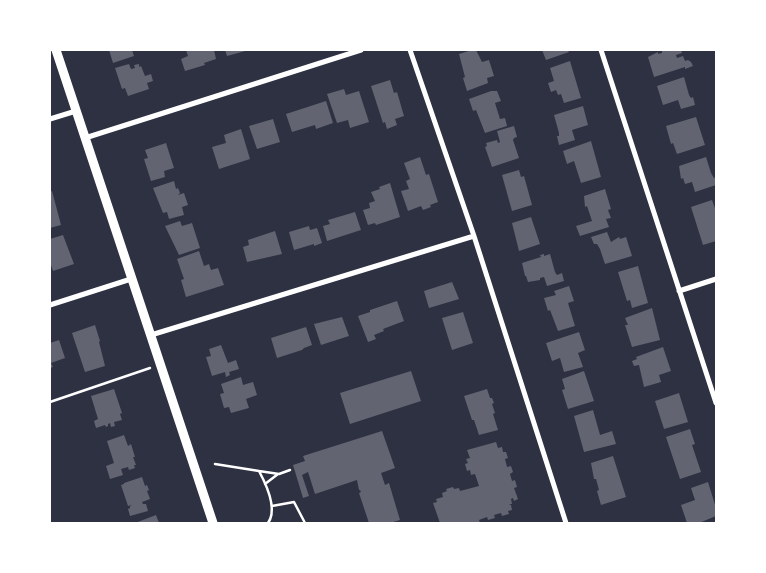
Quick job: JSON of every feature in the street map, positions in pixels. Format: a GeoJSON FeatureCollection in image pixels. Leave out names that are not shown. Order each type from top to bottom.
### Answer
{"type":"FeatureCollection","features":[{"type":"Feature","properties":{"kind":"street"},"geometry":{"type":"LineString","coordinates":[[56,50],[213,523]]}},
{"type":"Feature","properties":{"kind":"street"},"geometry":{"type":"LineString","coordinates":[[85,138],[361,50]]}},
{"type":"Feature","properties":{"kind":"street"},"geometry":{"type":"LineString","coordinates":[[410,50],[474,236],[566,523]]}},
{"type":"Feature","properties":{"kind":"street"},"geometry":{"type":"LineString","coordinates":[[602,50],[716,403]]}},
{"type":"Feature","properties":{"kind":"street"},"geometry":{"type":"LineString","coordinates":[[50,119],[76,111]]}},
{"type":"Feature","properties":{"kind":"street"},"geometry":{"type":"LineString","coordinates":[[150,336],[474,236]]}},
{"type":"Feature","properties":{"kind":"street"},"geometry":{"type":"LineString","coordinates":[[50,305],[131,279]]}},
{"type":"Feature","properties":{"kind":"street"},"geometry":{"type":"LineString","coordinates":[[679,291],[716,279]]}},
{"type":"Feature","properties":{"kind":"path"},"geometry":{"type":"LineString","coordinates":[[50,402],[160,365]]}},
{"type":"Feature","properties":{"kind":"path"},"geometry":{"type":"LineString","coordinates":[[215,464],[279,474]]}},
{"type":"Feature","properties":{"kind":"path"},"geometry":{"type":"LineString","coordinates":[[259,470],[272,506],[272,518],[268,523]]}},
{"type":"Feature","properties":{"kind":"path"},"geometry":{"type":"LineString","coordinates":[[265,484],[279,474],[290,470]]}},
{"type":"Feature","properties":{"kind":"path"},"geometry":{"type":"LineString","coordinates":[[272,506],[294,502],[305,522]]}},
{"type":"Feature","properties":{"kind":"building"},"geometry":{"type":"Polygon","coordinates":[[[109,50],[132,50],[134,56],[113,63],[109,50]]]}},
{"type":"Feature","properties":{"kind":"building"},"geometry":{"type":"Polygon","coordinates":[[[186,50],[214,50],[216,59],[204,63],[205,65],[185,71],[181,59],[188,56],[186,50]]]}},
{"type":"Feature","properties":{"kind":"building"},"geometry":{"type":"Polygon","coordinates":[[[225,50],[249,50],[227,56],[225,50]]]}},
{"type":"Feature","properties":{"kind":"building"},"geometry":{"type":"Polygon","coordinates":[[[476,50],[482,62],[489,60],[494,76],[487,78],[488,83],[467,91],[459,54],[476,50]]]}},
{"type":"Feature","properties":{"kind":"building"},"geometry":{"type":"Polygon","coordinates":[[[542,50],[568,50],[569,52],[546,60],[542,50]]]}},
{"type":"Feature","properties":{"kind":"building"},"geometry":{"type":"Polygon","coordinates":[[[662,50],[681,50],[682,53],[676,55],[677,58],[683,56],[685,61],[688,60],[693,66],[654,77],[648,57],[658,52],[658,54],[662,53],[662,50]]]}},
{"type":"Feature","properties":{"kind":"building"},"geometry":{"type":"Polygon","coordinates":[[[570,61],[581,98],[564,103],[561,94],[558,95],[556,90],[551,92],[548,83],[554,81],[550,68],[570,61]]]}},
{"type":"Feature","properties":{"kind":"building"},"geometry":{"type":"Polygon","coordinates":[[[129,64],[131,69],[135,68],[134,65],[139,64],[145,76],[151,74],[153,81],[147,83],[149,89],[128,96],[125,88],[122,89],[115,68],[129,64]]]}},
{"type":"Feature","properties":{"kind":"building"},"geometry":{"type":"Polygon","coordinates":[[[684,77],[689,95],[691,98],[693,97],[695,105],[681,109],[678,100],[663,105],[657,86],[684,77]]]}},
{"type":"Feature","properties":{"kind":"building"},"geometry":{"type":"Polygon","coordinates":[[[390,80],[394,93],[397,92],[404,116],[395,119],[397,125],[387,129],[385,122],[383,123],[371,86],[390,80]]]}},
{"type":"Feature","properties":{"kind":"building"},"geometry":{"type":"Polygon","coordinates":[[[344,89],[346,95],[359,91],[369,122],[350,128],[348,120],[337,123],[327,94],[344,89]]]}},
{"type":"Feature","properties":{"kind":"building"},"geometry":{"type":"Polygon","coordinates":[[[491,91],[497,91],[501,101],[495,103],[500,119],[505,118],[507,126],[485,133],[476,110],[473,111],[469,99],[491,91]]]}},
{"type":"Feature","properties":{"kind":"building"},"geometry":{"type":"Polygon","coordinates":[[[326,101],[333,123],[316,129],[315,125],[292,132],[286,114],[326,101]]]}},
{"type":"Feature","properties":{"kind":"building"},"geometry":{"type":"Polygon","coordinates":[[[583,106],[588,125],[572,130],[575,140],[559,145],[557,136],[559,136],[559,133],[554,115],[583,106]]]}},
{"type":"Feature","properties":{"kind":"building"},"geometry":{"type":"Polygon","coordinates":[[[696,117],[705,145],[677,154],[673,143],[671,144],[666,126],[696,117]]]}},
{"type":"Feature","properties":{"kind":"building"},"geometry":{"type":"Polygon","coordinates":[[[273,119],[280,142],[257,149],[249,126],[273,119]]]}},
{"type":"Feature","properties":{"kind":"building"},"geometry":{"type":"Polygon","coordinates":[[[514,126],[517,137],[513,140],[519,158],[492,167],[485,147],[487,146],[486,143],[497,140],[498,143],[500,142],[497,131],[514,126]]]}},
{"type":"Feature","properties":{"kind":"building"},"geometry":{"type":"Polygon","coordinates":[[[241,129],[250,159],[219,169],[212,147],[226,143],[224,135],[241,129]]]}},
{"type":"Feature","properties":{"kind":"building"},"geometry":{"type":"Polygon","coordinates":[[[591,141],[601,177],[581,183],[574,161],[567,164],[563,151],[591,141]]]}},
{"type":"Feature","properties":{"kind":"building"},"geometry":{"type":"Polygon","coordinates":[[[166,143],[174,168],[164,171],[165,177],[151,181],[144,159],[148,158],[145,150],[166,143]]]}},
{"type":"Feature","properties":{"kind":"building"},"geometry":{"type":"Polygon","coordinates":[[[420,157],[426,175],[429,174],[438,202],[423,210],[421,206],[408,211],[401,191],[409,189],[406,181],[410,179],[404,163],[420,157]]]}},
{"type":"Feature","properties":{"kind":"building"},"geometry":{"type":"Polygon","coordinates":[[[706,157],[711,173],[714,178],[716,177],[716,185],[695,192],[692,182],[685,184],[683,178],[681,179],[679,166],[706,157]]]}},
{"type":"Feature","properties":{"kind":"building"},"geometry":{"type":"Polygon","coordinates":[[[519,170],[521,177],[524,176],[532,205],[512,211],[502,175],[519,170]]]}},
{"type":"Feature","properties":{"kind":"building"},"geometry":{"type":"Polygon","coordinates":[[[174,181],[176,189],[178,188],[180,193],[178,195],[184,193],[188,205],[182,207],[184,215],[169,219],[167,212],[163,213],[153,188],[174,181]]]}},
{"type":"Feature","properties":{"kind":"building"},"geometry":{"type":"Polygon","coordinates":[[[390,183],[400,217],[376,225],[375,223],[368,225],[363,210],[370,208],[369,203],[375,201],[371,192],[390,183]]]}},
{"type":"Feature","properties":{"kind":"building"},"geometry":{"type":"Polygon","coordinates":[[[605,189],[611,209],[608,210],[611,218],[606,219],[609,227],[580,236],[576,226],[592,221],[587,206],[585,207],[584,196],[605,189]]]}},
{"type":"Feature","properties":{"kind":"building"},"geometry":{"type":"Polygon","coordinates":[[[52,191],[61,225],[50,228],[50,192],[52,191]]]}},
{"type":"Feature","properties":{"kind":"building"},"geometry":{"type":"Polygon","coordinates":[[[712,200],[716,211],[716,241],[703,245],[691,207],[712,200]]]}},
{"type":"Feature","properties":{"kind":"building"},"geometry":{"type":"Polygon","coordinates":[[[355,212],[361,230],[327,241],[323,226],[330,224],[328,220],[355,212]]]}},
{"type":"Feature","properties":{"kind":"building"},"geometry":{"type":"Polygon","coordinates":[[[531,217],[540,244],[519,251],[512,223],[531,217]]]}},
{"type":"Feature","properties":{"kind":"building"},"geometry":{"type":"Polygon","coordinates":[[[180,221],[182,226],[192,223],[200,248],[179,255],[165,226],[180,221]]]}},
{"type":"Feature","properties":{"kind":"building"},"geometry":{"type":"Polygon","coordinates":[[[309,226],[310,230],[317,228],[322,243],[294,250],[289,232],[309,226]]]}},
{"type":"Feature","properties":{"kind":"building"},"geometry":{"type":"Polygon","coordinates":[[[275,231],[282,254],[247,262],[243,247],[249,245],[248,240],[275,231]]]}},
{"type":"Feature","properties":{"kind":"building"},"geometry":{"type":"Polygon","coordinates":[[[607,232],[611,242],[619,237],[620,239],[626,237],[632,256],[605,264],[600,249],[597,244],[594,244],[591,237],[607,232]]]}},
{"type":"Feature","properties":{"kind":"building"},"geometry":{"type":"Polygon","coordinates":[[[63,235],[74,264],[53,271],[50,262],[50,239],[63,235]]]}},
{"type":"Feature","properties":{"kind":"building"},"geometry":{"type":"Polygon","coordinates":[[[199,251],[204,266],[209,264],[211,270],[218,268],[224,285],[186,297],[181,280],[184,279],[177,259],[199,251]]]}},
{"type":"Feature","properties":{"kind":"building"},"geometry":{"type":"Polygon","coordinates":[[[544,254],[544,256],[550,254],[555,272],[557,275],[562,273],[564,281],[547,286],[544,277],[540,278],[540,280],[528,282],[522,263],[541,257],[540,255],[544,254]]]}},
{"type":"Feature","properties":{"kind":"building"},"geometry":{"type":"Polygon","coordinates":[[[638,266],[648,303],[632,308],[630,300],[627,301],[618,272],[638,266]]]}},
{"type":"Feature","properties":{"kind":"building"},"geometry":{"type":"Polygon","coordinates":[[[452,282],[459,299],[429,308],[424,291],[452,282]]]}},
{"type":"Feature","properties":{"kind":"building"},"geometry":{"type":"Polygon","coordinates":[[[569,286],[574,301],[568,303],[575,326],[558,331],[544,298],[556,295],[554,291],[569,286]]]}},
{"type":"Feature","properties":{"kind":"building"},"geometry":{"type":"Polygon","coordinates":[[[397,301],[404,321],[383,329],[384,331],[374,335],[376,339],[368,342],[358,316],[397,301]]]}},
{"type":"Feature","properties":{"kind":"building"},"geometry":{"type":"Polygon","coordinates":[[[652,308],[660,340],[632,347],[625,325],[628,325],[625,318],[652,308]]]}},
{"type":"Feature","properties":{"kind":"building"},"geometry":{"type":"Polygon","coordinates":[[[463,312],[473,343],[452,350],[442,318],[463,312]]]}},
{"type":"Feature","properties":{"kind":"building"},"geometry":{"type":"Polygon","coordinates":[[[342,317],[349,336],[321,345],[314,324],[342,317]]]}},
{"type":"Feature","properties":{"kind":"building"},"geometry":{"type":"Polygon","coordinates":[[[95,325],[105,366],[85,372],[72,333],[95,325]]]}},
{"type":"Feature","properties":{"kind":"building"},"geometry":{"type":"Polygon","coordinates":[[[306,327],[312,345],[277,358],[271,338],[306,327]]]}},
{"type":"Feature","properties":{"kind":"building"},"geometry":{"type":"Polygon","coordinates":[[[579,332],[585,350],[578,353],[583,367],[564,372],[560,358],[552,361],[546,343],[579,332]]]}},
{"type":"Feature","properties":{"kind":"building"},"geometry":{"type":"Polygon","coordinates":[[[59,340],[65,358],[51,363],[53,367],[50,368],[50,343],[59,340]]]}},
{"type":"Feature","properties":{"kind":"building"},"geometry":{"type":"Polygon","coordinates":[[[221,345],[228,363],[236,360],[239,369],[229,372],[230,375],[226,377],[225,372],[212,376],[206,357],[211,356],[209,349],[221,345]]]}},
{"type":"Feature","properties":{"kind":"building"},"geometry":{"type":"Polygon","coordinates":[[[663,347],[671,371],[659,375],[661,382],[644,387],[639,365],[634,366],[632,361],[637,359],[636,357],[663,347]]]}},
{"type":"Feature","properties":{"kind":"building"},"geometry":{"type":"Polygon","coordinates":[[[411,371],[421,401],[350,424],[340,393],[411,371]]]}},
{"type":"Feature","properties":{"kind":"building"},"geometry":{"type":"Polygon","coordinates":[[[584,371],[594,401],[568,409],[562,390],[565,389],[562,379],[584,371]]]}},
{"type":"Feature","properties":{"kind":"building"},"geometry":{"type":"Polygon","coordinates":[[[241,377],[243,385],[253,382],[257,395],[246,399],[249,408],[231,413],[229,407],[224,408],[220,394],[224,393],[221,384],[241,377]]]}},
{"type":"Feature","properties":{"kind":"building"},"geometry":{"type":"Polygon","coordinates":[[[114,389],[122,413],[120,414],[122,420],[114,422],[115,426],[111,427],[110,423],[106,427],[105,425],[96,428],[94,421],[98,419],[91,396],[114,389]]]}},
{"type":"Feature","properties":{"kind":"building"},"geometry":{"type":"Polygon","coordinates":[[[487,389],[494,403],[492,404],[495,413],[493,414],[498,430],[479,435],[464,396],[487,389]]]}},
{"type":"Feature","properties":{"kind":"building"},"geometry":{"type":"Polygon","coordinates":[[[679,393],[688,422],[664,429],[655,401],[679,393]]]}},
{"type":"Feature","properties":{"kind":"building"},"geometry":{"type":"Polygon","coordinates":[[[593,410],[600,435],[612,431],[616,444],[584,452],[574,416],[593,410]]]}},
{"type":"Feature","properties":{"kind":"building"},"geometry":{"type":"Polygon","coordinates":[[[690,429],[695,444],[692,445],[701,472],[680,479],[666,437],[690,429]]]}},
{"type":"Feature","properties":{"kind":"building"},"geometry":{"type":"Polygon","coordinates":[[[382,431],[395,468],[381,473],[385,485],[389,483],[400,520],[390,523],[369,523],[359,493],[361,492],[357,480],[315,494],[308,472],[302,475],[309,496],[303,498],[293,465],[305,461],[303,456],[382,431]]]}},
{"type":"Feature","properties":{"kind":"building"},"geometry":{"type":"Polygon","coordinates":[[[124,435],[128,446],[131,444],[136,465],[134,465],[135,468],[129,470],[128,467],[121,469],[123,475],[110,479],[106,466],[114,463],[107,441],[124,435]]]}},
{"type":"Feature","properties":{"kind":"building"},"geometry":{"type":"Polygon","coordinates":[[[496,442],[498,448],[502,447],[503,452],[506,452],[508,458],[505,459],[507,467],[511,466],[513,472],[510,474],[512,481],[515,480],[517,487],[514,488],[518,499],[514,501],[513,498],[511,499],[512,504],[509,504],[512,510],[508,511],[509,514],[502,516],[501,513],[494,515],[495,518],[488,520],[487,517],[479,520],[480,523],[440,523],[433,503],[437,502],[436,499],[443,497],[442,493],[447,491],[446,489],[453,487],[454,489],[459,488],[460,491],[479,486],[475,474],[471,475],[470,470],[467,471],[465,464],[468,463],[466,459],[470,458],[467,450],[496,442]]]}},
{"type":"Feature","properties":{"kind":"building"},"geometry":{"type":"Polygon","coordinates":[[[613,456],[626,497],[601,505],[597,491],[599,490],[596,479],[594,479],[591,463],[613,456]]]}},
{"type":"Feature","properties":{"kind":"building"},"geometry":{"type":"Polygon","coordinates":[[[142,477],[145,486],[147,485],[149,490],[147,491],[150,499],[142,502],[146,504],[148,511],[130,516],[128,509],[132,505],[128,506],[121,485],[142,477]]]}},
{"type":"Feature","properties":{"kind":"building"},"geometry":{"type":"Polygon","coordinates":[[[708,482],[716,508],[716,516],[699,523],[687,523],[681,505],[695,500],[691,488],[708,482]]]}},
{"type":"Feature","properties":{"kind":"building"},"geometry":{"type":"Polygon","coordinates":[[[156,515],[159,523],[135,523],[156,515]]]}}]}
